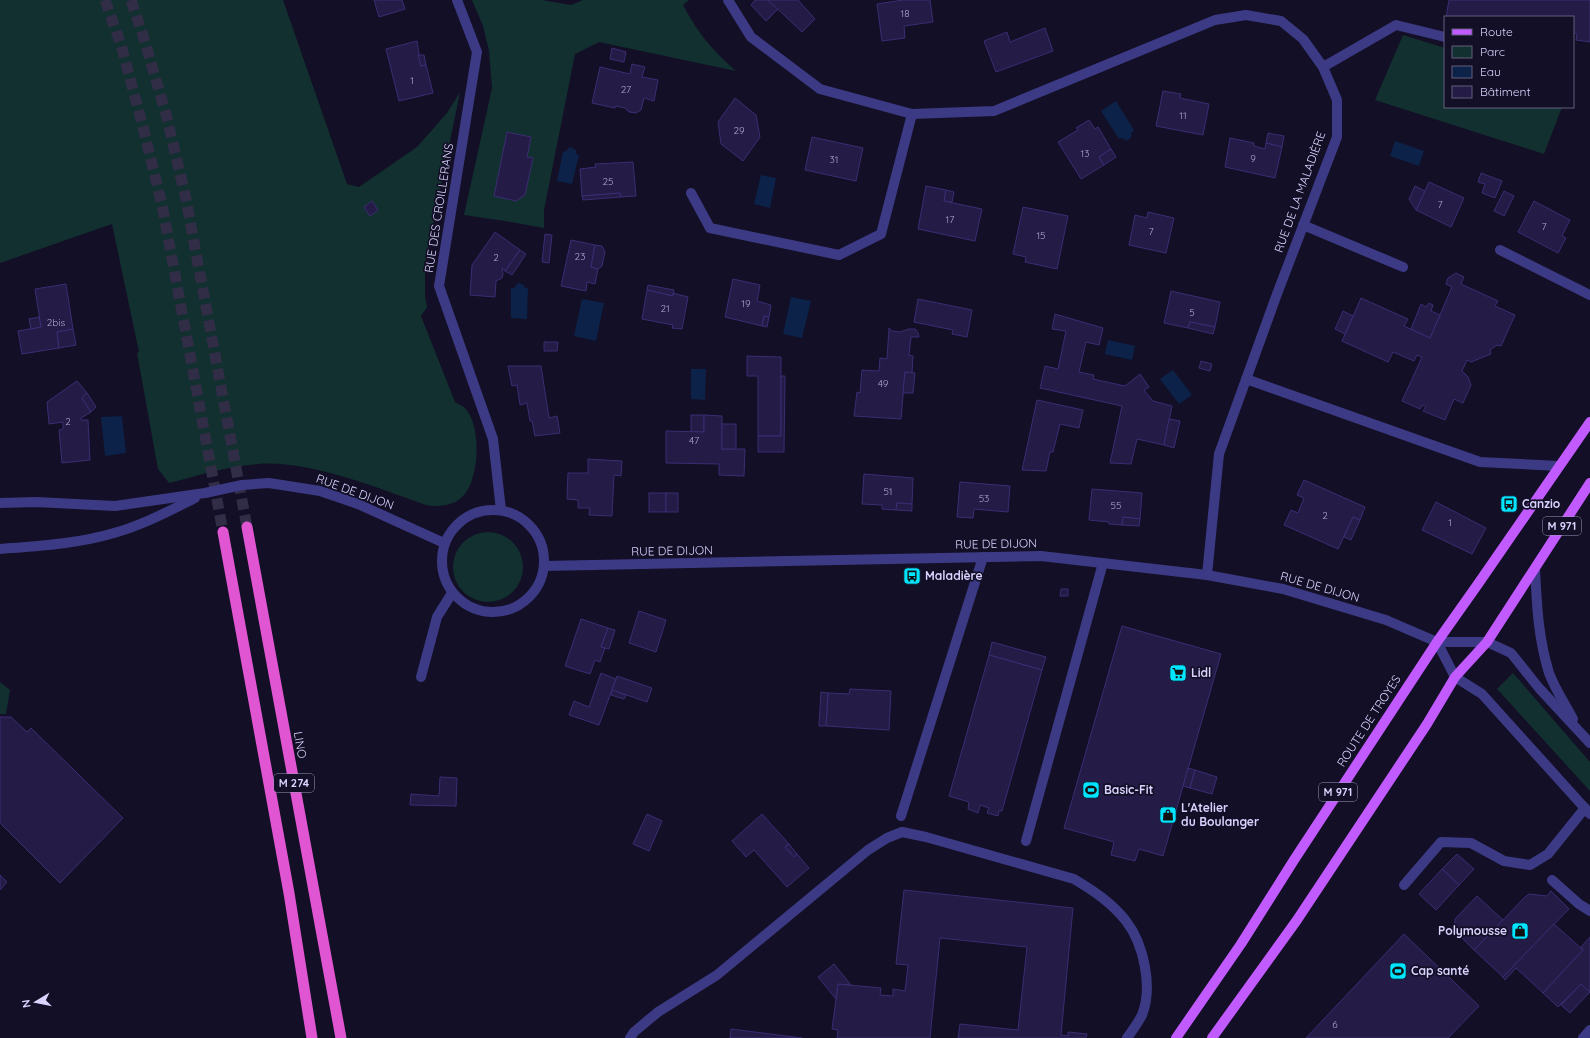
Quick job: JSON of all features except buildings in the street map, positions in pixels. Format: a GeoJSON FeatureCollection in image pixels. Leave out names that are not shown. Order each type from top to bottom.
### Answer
{"type":"FeatureCollection","features":[{"type":"Feature","properties":{"kind":"highway","name":"LINO"},"geometry":{"type":"LineString","coordinates":[[247,527],[341,1038]]}},
{"type":"Feature","properties":{"kind":"highway","name":"M 274"},"geometry":{"type":"LineString","coordinates":[[223,532],[289,893],[312,1038]]}},
{"type":"Feature","properties":{"kind":"main road","name":"ROUTE DE TROYES"},"geometry":{"type":"LineString","coordinates":[[1176,1038],[1241,944],[1436,642],[1590,422]]}},
{"type":"Feature","properties":{"kind":"main road","name":"M 971"},"geometry":{"type":"LineString","coordinates":[[1212,1038],[1297,920],[1427,724],[1455,677],[1487,642],[1590,484]]}},
{"type":"Feature","properties":{"kind":"street","name":"RUE DES CROILLERANS"},"geometry":{"type":"LineString","coordinates":[[458,0],[477,52],[439,286],[493,439],[501,510]]}},
{"type":"Feature","properties":{"kind":"street","name":"RUE DE LA MALADIÈRE"},"geometry":{"type":"LineString","coordinates":[[728,0],[751,37],[820,89],[912,114],[994,111],[1215,20],[1246,15],[1281,22],[1303,38],[1323,67],[1336,100],[1337,137],[1219,454],[1207,574]]}},
{"type":"Feature","properties":{"kind":"street"},"geometry":{"type":"LineString","coordinates":[[1323,67],[1396,25],[1444,37]]}},
{"type":"Feature","properties":{"kind":"street"},"geometry":{"type":"LineString","coordinates":[[691,193],[710,228],[839,255],[881,234],[912,114]]}},
{"type":"Feature","properties":{"kind":"street"},"geometry":{"type":"LineString","coordinates":[[1303,225],[1403,266]]}},
{"type":"Feature","properties":{"kind":"street"},"geometry":{"type":"LineString","coordinates":[[1500,250],[1590,295]]}},
{"type":"Feature","properties":{"kind":"street"},"geometry":{"type":"LineString","coordinates":[[1246,379],[1480,462],[1559,466]]}},
{"type":"Feature","properties":{"kind":"street","name":"RUE DE DIJON"},"geometry":{"type":"LineString","coordinates":[[0,503],[36,502],[115,506],[205,494],[242,485],[268,483],[320,491],[358,504],[444,543]]}},
{"type":"Feature","properties":{"kind":"street","name":"RUE DE DIJON"},"geometry":{"type":"LineString","coordinates":[[0,547],[40,546],[78,541],[114,533],[138,525],[205,494]]}},
{"type":"Feature","properties":{"kind":"street"},"geometry":{"type":"LineString","coordinates":[[501,510],[515,515],[528,524],[538,536],[543,551],[544,566],[540,583],[530,597],[516,608],[499,613],[482,612],[465,605],[452,593],[444,578],[441,560],[444,543],[453,528],[467,517],[483,511],[501,510]]}},
{"type":"Feature","properties":{"kind":"street","name":"RUE DE DIJON"},"geometry":{"type":"LineString","coordinates":[[544,566],[1041,556],[1207,574],[1283,589],[1386,620],[1436,642],[1487,642]]}},
{"type":"Feature","properties":{"kind":"street"},"geometry":{"type":"LineString","coordinates":[[901,816],[983,557]]}},
{"type":"Feature","properties":{"kind":"street"},"geometry":{"type":"LineString","coordinates":[[1026,841],[1103,563]]}},
{"type":"Feature","properties":{"kind":"street"},"geometry":{"type":"LineString","coordinates":[[1535,569],[1539,633],[1550,674],[1581,733]]}},
{"type":"Feature","properties":{"kind":"street"},"geometry":{"type":"LineString","coordinates":[[421,677],[437,616],[452,593]]}},
{"type":"Feature","properties":{"kind":"street"},"geometry":{"type":"LineString","coordinates":[[1404,885],[1441,842],[1471,843],[1504,860],[1530,865],[1548,854],[1588,811],[1482,694],[1455,677],[1436,642]]}},
{"type":"Feature","properties":{"kind":"street"},"geometry":{"type":"LineString","coordinates":[[1487,642],[1511,653],[1539,688],[1590,743]]}},
{"type":"Feature","properties":{"kind":"street"},"geometry":{"type":"LineString","coordinates":[[630,1038],[634,1032],[658,1012],[717,975],[868,850],[887,838],[902,832],[926,837],[1074,880],[1094,891],[1110,903],[1127,922],[1136,940],[1147,978],[1142,1014],[1127,1038]]}},
{"type":"Feature","properties":{"kind":"street"},"geometry":{"type":"LineString","coordinates":[[1552,880],[1579,904],[1590,911]]}},
{"type":"Feature","properties":{"kind":"street"},"geometry":{"type":"LineString","coordinates":[[1583,1038],[1590,1030]]}},
{"type":"Feature","properties":{"kind":"green space"},"geometry":{"type":"Polygon","coordinates":[[[0,0],[283,0],[347,184],[359,187],[417,147],[447,113],[460,92],[425,264],[425,296],[427,307],[421,316],[455,402],[465,408],[474,427],[476,440],[475,467],[472,480],[461,498],[453,503],[444,505],[426,505],[343,477],[299,466],[278,464],[258,464],[236,467],[214,471],[169,483],[158,469],[137,353],[139,352],[112,224],[0,263],[0,0]]]}},
{"type":"Feature","properties":{"kind":"green space"},"geometry":{"type":"Polygon","coordinates":[[[472,0],[542,0],[571,5],[583,0],[689,0],[683,5],[694,24],[720,56],[736,71],[599,42],[575,54],[544,210],[544,228],[464,215],[492,88],[489,51],[483,26],[472,0]]]}},
{"type":"Feature","properties":{"kind":"green space"},"geometry":{"type":"Polygon","coordinates":[[[1403,35],[1444,48],[1444,108],[1562,108],[1544,154],[1375,100],[1403,35]]]}},
{"type":"Feature","properties":{"kind":"green space"},"geometry":{"type":"Polygon","coordinates":[[[481,532],[495,532],[508,538],[517,547],[523,560],[521,580],[513,592],[495,602],[481,602],[468,596],[459,587],[453,574],[453,560],[459,547],[468,538],[481,532]]]}},
{"type":"Feature","properties":{"kind":"green space"},"geometry":{"type":"Polygon","coordinates":[[[1513,673],[1590,762],[1590,791],[1497,689],[1513,673]]]}},
{"type":"Feature","properties":{"kind":"green space"},"geometry":{"type":"Polygon","coordinates":[[[0,682],[10,690],[6,714],[0,714],[0,682]]]}},
{"type":"Feature","properties":{"kind":"water"},"geometry":{"type":"Polygon","coordinates":[[[1116,101],[1134,130],[1131,133],[1132,136],[1127,141],[1122,138],[1119,139],[1101,111],[1116,101]]]}},
{"type":"Feature","properties":{"kind":"water"},"geometry":{"type":"Polygon","coordinates":[[[1395,141],[1424,151],[1419,166],[1390,156],[1395,141]]]}},
{"type":"Feature","properties":{"kind":"water"},"geometry":{"type":"Polygon","coordinates":[[[570,147],[576,150],[576,154],[579,155],[572,184],[557,181],[563,151],[565,152],[570,147]]]}},
{"type":"Feature","properties":{"kind":"water"},"geometry":{"type":"Polygon","coordinates":[[[761,175],[776,178],[770,208],[754,204],[761,175]]]}},
{"type":"Feature","properties":{"kind":"water"},"geometry":{"type":"Polygon","coordinates":[[[518,283],[524,285],[525,288],[528,288],[527,319],[511,318],[511,288],[514,288],[518,283]]]}},
{"type":"Feature","properties":{"kind":"water"},"geometry":{"type":"Polygon","coordinates":[[[791,297],[811,301],[802,338],[783,334],[791,297]]]}},
{"type":"Feature","properties":{"kind":"water"},"geometry":{"type":"Polygon","coordinates":[[[582,299],[604,303],[596,341],[574,336],[582,299]]]}},
{"type":"Feature","properties":{"kind":"water"},"geometry":{"type":"Polygon","coordinates":[[[1108,340],[1135,346],[1132,360],[1105,354],[1108,340]]]}},
{"type":"Feature","properties":{"kind":"water"},"geometry":{"type":"Polygon","coordinates":[[[691,369],[706,369],[705,400],[691,399],[691,369]]]}},
{"type":"Feature","properties":{"kind":"water"},"geometry":{"type":"Polygon","coordinates":[[[1173,370],[1192,395],[1179,404],[1160,379],[1173,370]]]}},
{"type":"Feature","properties":{"kind":"water"},"geometry":{"type":"Polygon","coordinates":[[[122,416],[126,453],[105,456],[101,417],[122,416]]]}},
{"type":"Feature","properties":{"kind":"tunnel"},"geometry":{"type":"LineString","coordinates":[[105,0],[121,45],[162,205],[223,532]]}},
{"type":"Feature","properties":{"kind":"tunnel"},"geometry":{"type":"LineString","coordinates":[[131,0],[166,114],[186,199],[247,527]]}},
{"type":"Feature","properties":{"kind":"place","name":"Canzio"},"geometry":{"type":"Point","coordinates":[1509,504]}},
{"type":"Feature","properties":{"kind":"place","name":"Maladière"},"geometry":{"type":"Point","coordinates":[912,576]}},
{"type":"Feature","properties":{"kind":"place","name":"Lidl"},"geometry":{"type":"Point","coordinates":[1178,673]}},
{"type":"Feature","properties":{"kind":"place","name":"Basic-Fit"},"geometry":{"type":"Point","coordinates":[1091,790]}},
{"type":"Feature","properties":{"kind":"place","name":"L'Atelier du Boulanger"},"geometry":{"type":"Point","coordinates":[1168,815]}},
{"type":"Feature","properties":{"kind":"place","name":"Polymousse"},"geometry":{"type":"Point","coordinates":[1520,931]}},
{"type":"Feature","properties":{"kind":"place","name":"Cap santé"},"geometry":{"type":"Point","coordinates":[1398,971]}}]}
